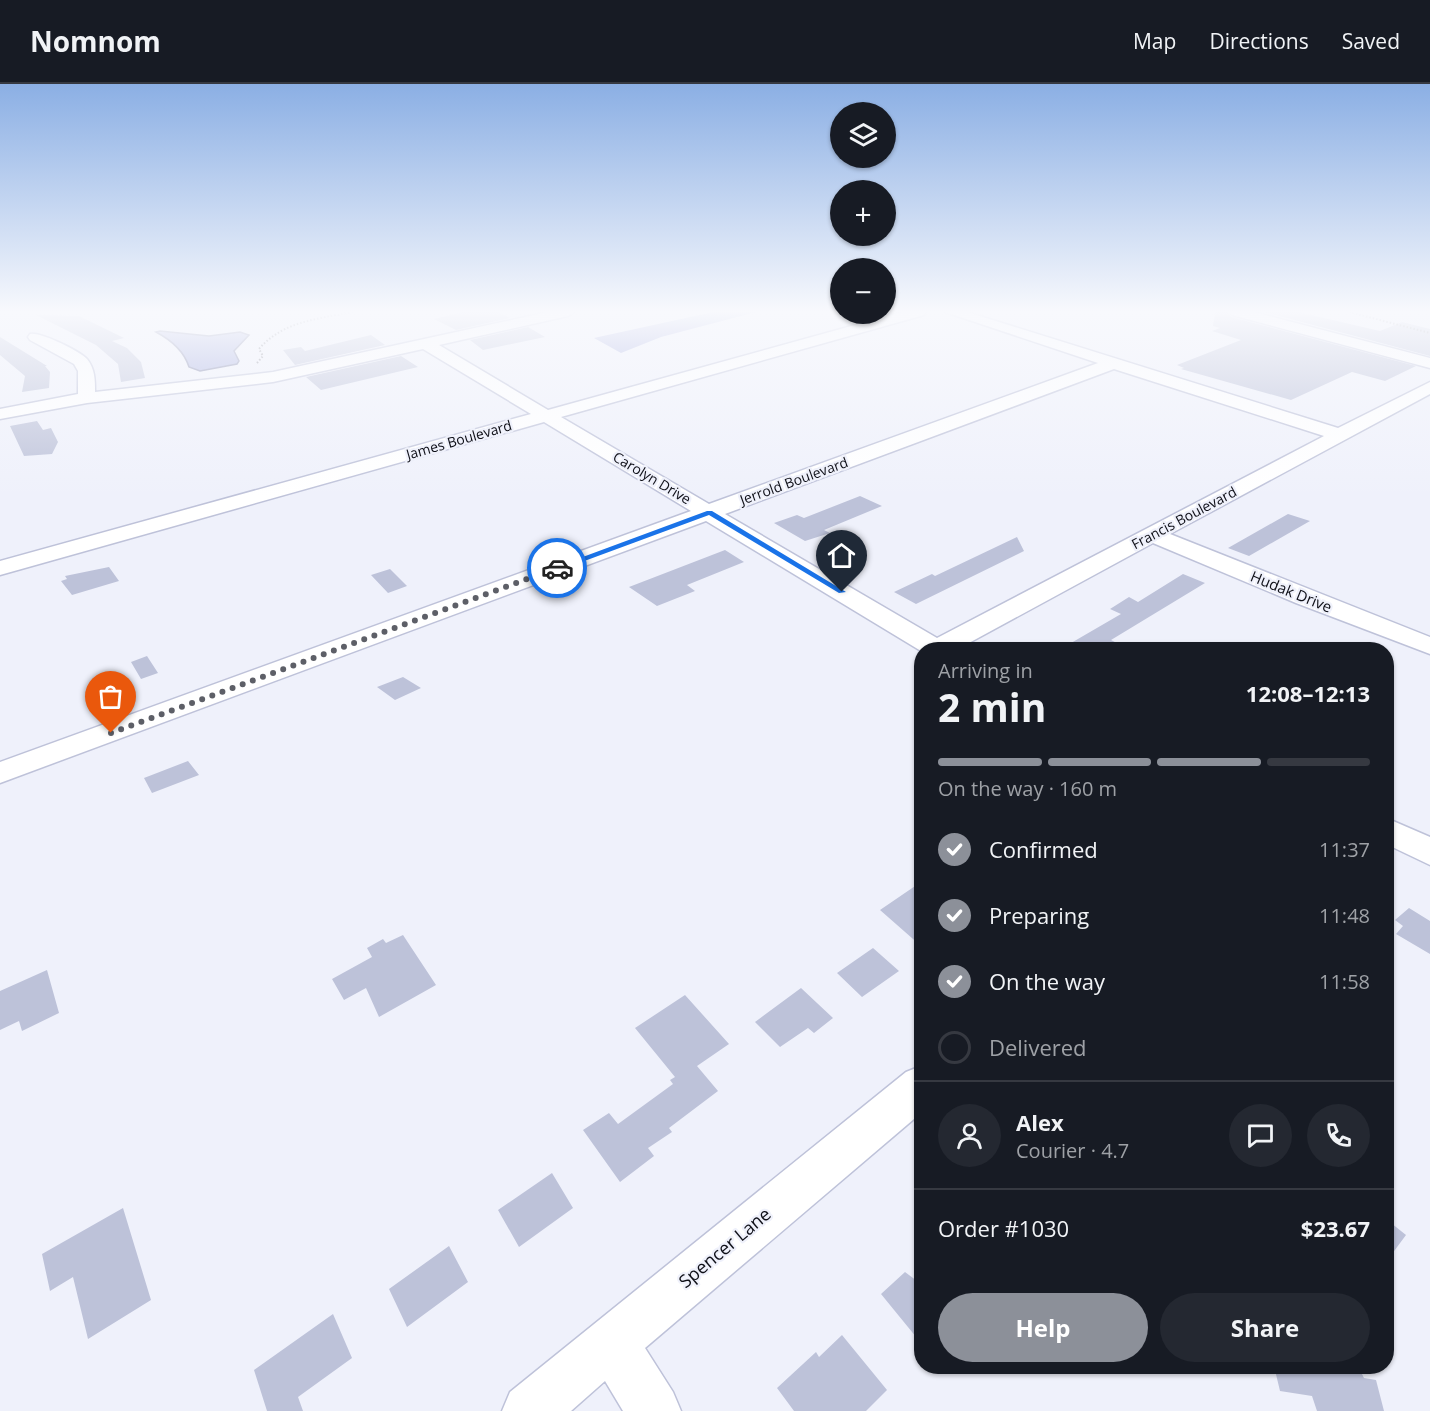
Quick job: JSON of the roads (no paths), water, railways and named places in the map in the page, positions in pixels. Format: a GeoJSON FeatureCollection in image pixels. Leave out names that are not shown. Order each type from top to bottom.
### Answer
{"type":"FeatureCollection","features":[{"type":"Feature","properties":{"kind":"street"},"geometry":{"type":"LineString","coordinates":[[86,374],[87,398]]}},
{"type":"Feature","properties":{"kind":"street"},"geometry":{"type":"LineString","coordinates":[[0,414],[87,398],[287,374]]}},
{"type":"Feature","properties":{"kind":"street","name":"Carolyn Drive"},"geometry":{"type":"LineString","coordinates":[[477,374],[926,642]]}},
{"type":"Feature","properties":{"kind":"street","name":"James Boulevard"},"geometry":{"type":"LineString","coordinates":[[0,568],[696,374]]}},
{"type":"Feature","properties":{"kind":"street","name":"Jerrold Boulevard"},"geometry":{"type":"LineString","coordinates":[[0,773],[1084,374]]}},
{"type":"Feature","properties":{"kind":"street"},"geometry":{"type":"LineString","coordinates":[[1148,374],[1340,435]]}},
{"type":"Feature","properties":{"kind":"street","name":"Francis Boulevard"},"geometry":{"type":"LineString","coordinates":[[951,642],[1430,387]]}},
{"type":"Feature","properties":{"kind":"street","name":"Hudak Drive"},"geometry":{"type":"LineString","coordinates":[[1153,535],[1305,598],[1430,646]]}},
{"type":"Feature","properties":{"kind":"street"},"geometry":{"type":"LineString","coordinates":[[1394,834],[1430,852]]}},
{"type":"Feature","properties":{"kind":"street","name":"Spencer Lane"},"geometry":{"type":"LineString","coordinates":[[529,1411],[914,1092]]}},
{"type":"Feature","properties":{"kind":"street"},"geometry":{"type":"LineString","coordinates":[[611,1342],[654,1411]]}}]}
